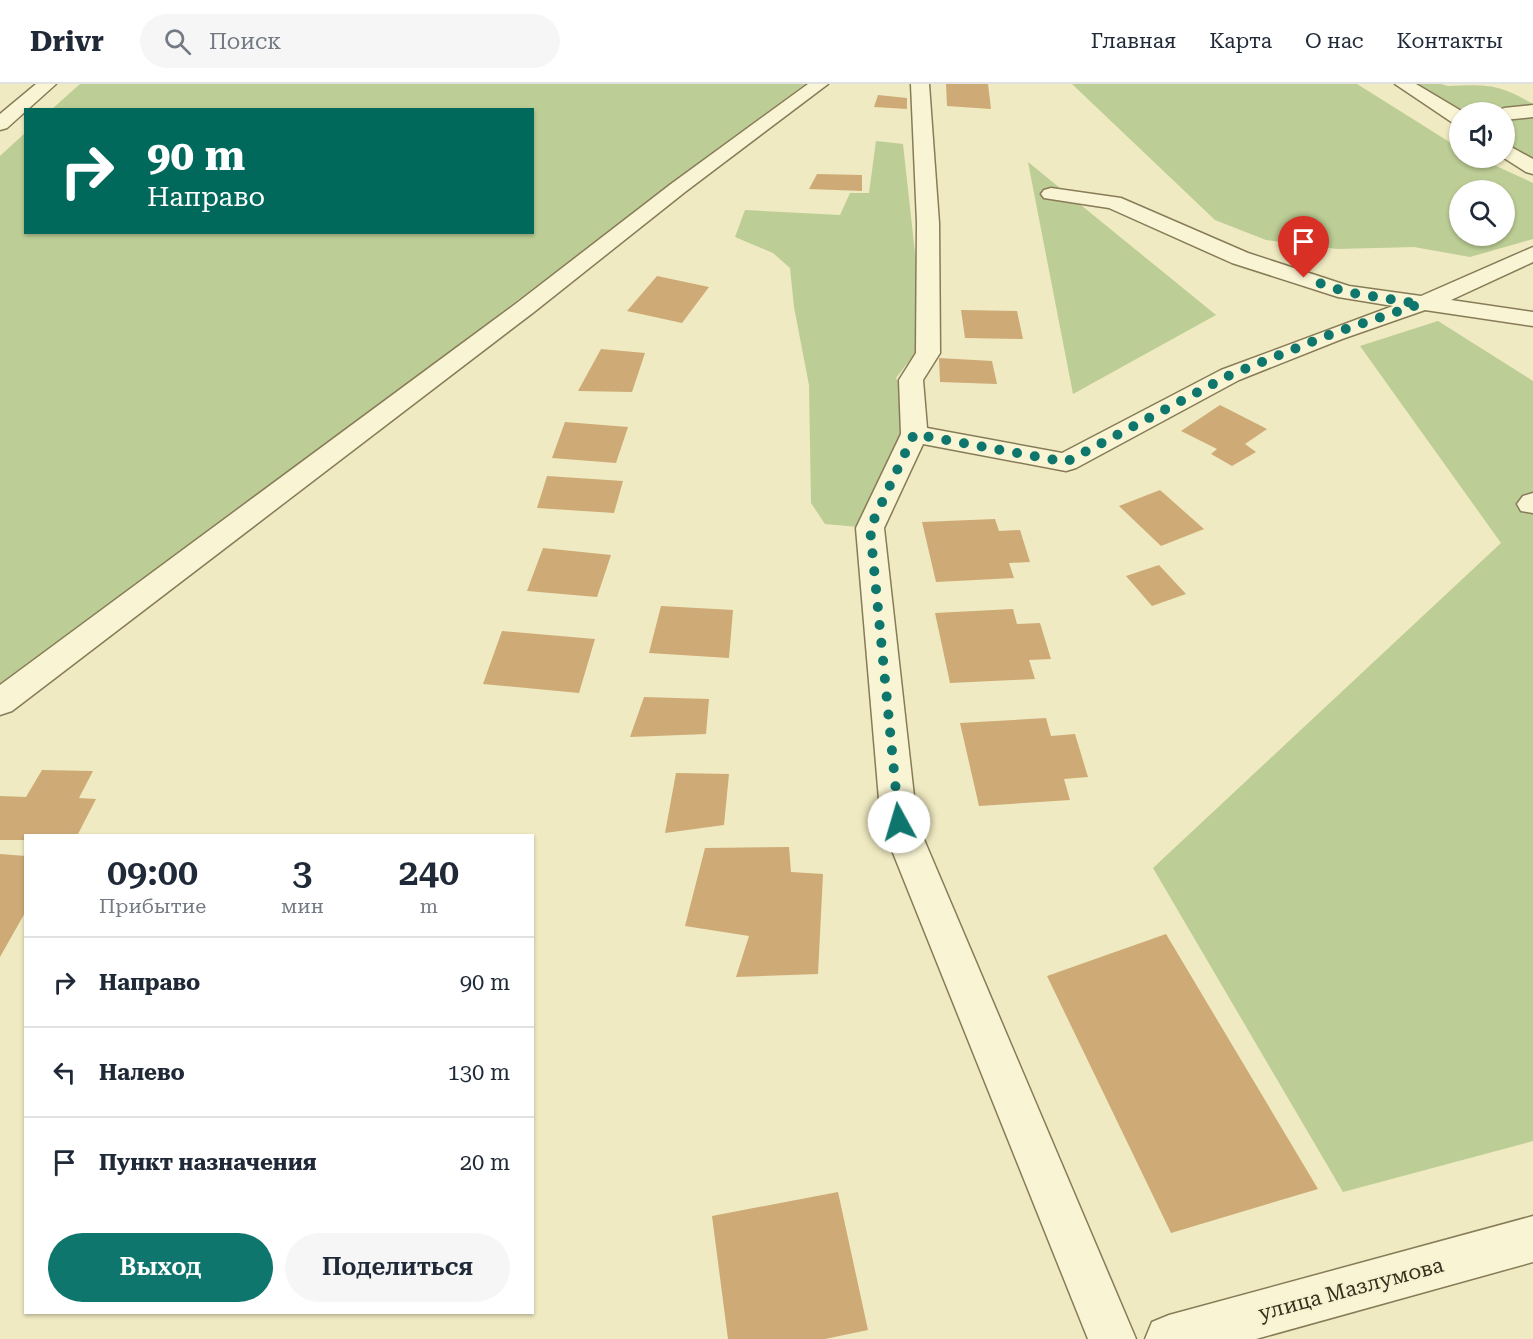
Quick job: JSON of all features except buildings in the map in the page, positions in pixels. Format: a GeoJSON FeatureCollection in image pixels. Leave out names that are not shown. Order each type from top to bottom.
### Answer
{"type":"FeatureCollection","features":[{"type":"Feature","properties":{"kind":"street"},"geometry":{"type":"LineString","coordinates":[[0,124],[47,84]]}},
{"type":"Feature","properties":{"kind":"street"},"geometry":{"type":"LineString","coordinates":[[0,702],[526,307],[678,188],[819,84]]}},
{"type":"Feature","properties":{"kind":"street"},"geometry":{"type":"LineString","coordinates":[[920,84],[928,223],[928,353],[911,380],[914,434],[870,528],[899,822],[1112,1339]]}},
{"type":"Feature","properties":{"kind":"street"},"geometry":{"type":"LineString","coordinates":[[1404,84],[1449,112]]}},
{"type":"Feature","properties":{"kind":"street"},"geometry":{"type":"LineString","coordinates":[[1515,113],[1533,111]]}},
{"type":"Feature","properties":{"kind":"street"},"geometry":{"type":"LineString","coordinates":[[1515,156],[1532,166]]}},
{"type":"Feature","properties":{"kind":"street"},"geometry":{"type":"LineString","coordinates":[[1051,194],[1114,202],[1240,258],[1346,292],[1533,319]]}},
{"type":"Feature","properties":{"kind":"street"},"geometry":{"type":"LineString","coordinates":[[914,434],[1066,462],[1230,375],[1334,333],[1420,304],[1533,254]]}},
{"type":"Feature","properties":{"kind":"street","name":"улица Мазлумова"},"geometry":{"type":"LineString","coordinates":[[1169,1339],[1533,1239]]}},
{"type":"Feature","properties":{"kind":"green space"},"geometry":{"type":"Polygon","coordinates":[[[80,84],[805,84],[0,689],[0,156],[24,134],[24,234],[534,234],[534,108],[53,108],[80,84]]]}},
{"type":"Feature","properties":{"kind":"green space"},"geometry":{"type":"Polygon","coordinates":[[[1072,84],[1357,84],[1449,142],[1449,168],[1501,168],[1533,183],[1533,239],[1515,244],[1515,180],[1449,180],[1449,246],[1508,246],[1470,257],[1414,247],[1337,249],[1266,240],[1215,220],[1072,84]]]}},
{"type":"Feature","properties":{"kind":"green space"},"geometry":{"type":"Polygon","coordinates":[[[1407,84],[1493,87],[1511,92],[1533,104],[1533,164],[1515,152],[1515,102],[1449,102],[1449,106],[1407,84]]]}},
{"type":"Feature","properties":{"kind":"green space"},"geometry":{"type":"Polygon","coordinates":[[[876,141],[903,144],[918,280],[916,352],[896,378],[920,420],[870,528],[825,524],[811,503],[809,385],[794,307],[790,268],[773,253],[735,237],[745,210],[840,215],[850,193],[869,193],[876,141]]]}},
{"type":"Feature","properties":{"kind":"green space"},"geometry":{"type":"Polygon","coordinates":[[[1028,162],[1216,315],[1073,394],[1028,162]]]}},
{"type":"Feature","properties":{"kind":"green space"},"geometry":{"type":"Polygon","coordinates":[[[1438,321],[1533,381],[1533,1141],[1343,1192],[1153,868],[1501,543],[1360,346],[1438,321]]]}},
{"type":"Feature","properties":{"kind":"route"},"geometry":{"type":"LineString","coordinates":[[899,822],[870,528],[914,434],[1066,462],[1230,375],[1334,333],[1420,304],[1346,292],[1304,278]]}}]}
